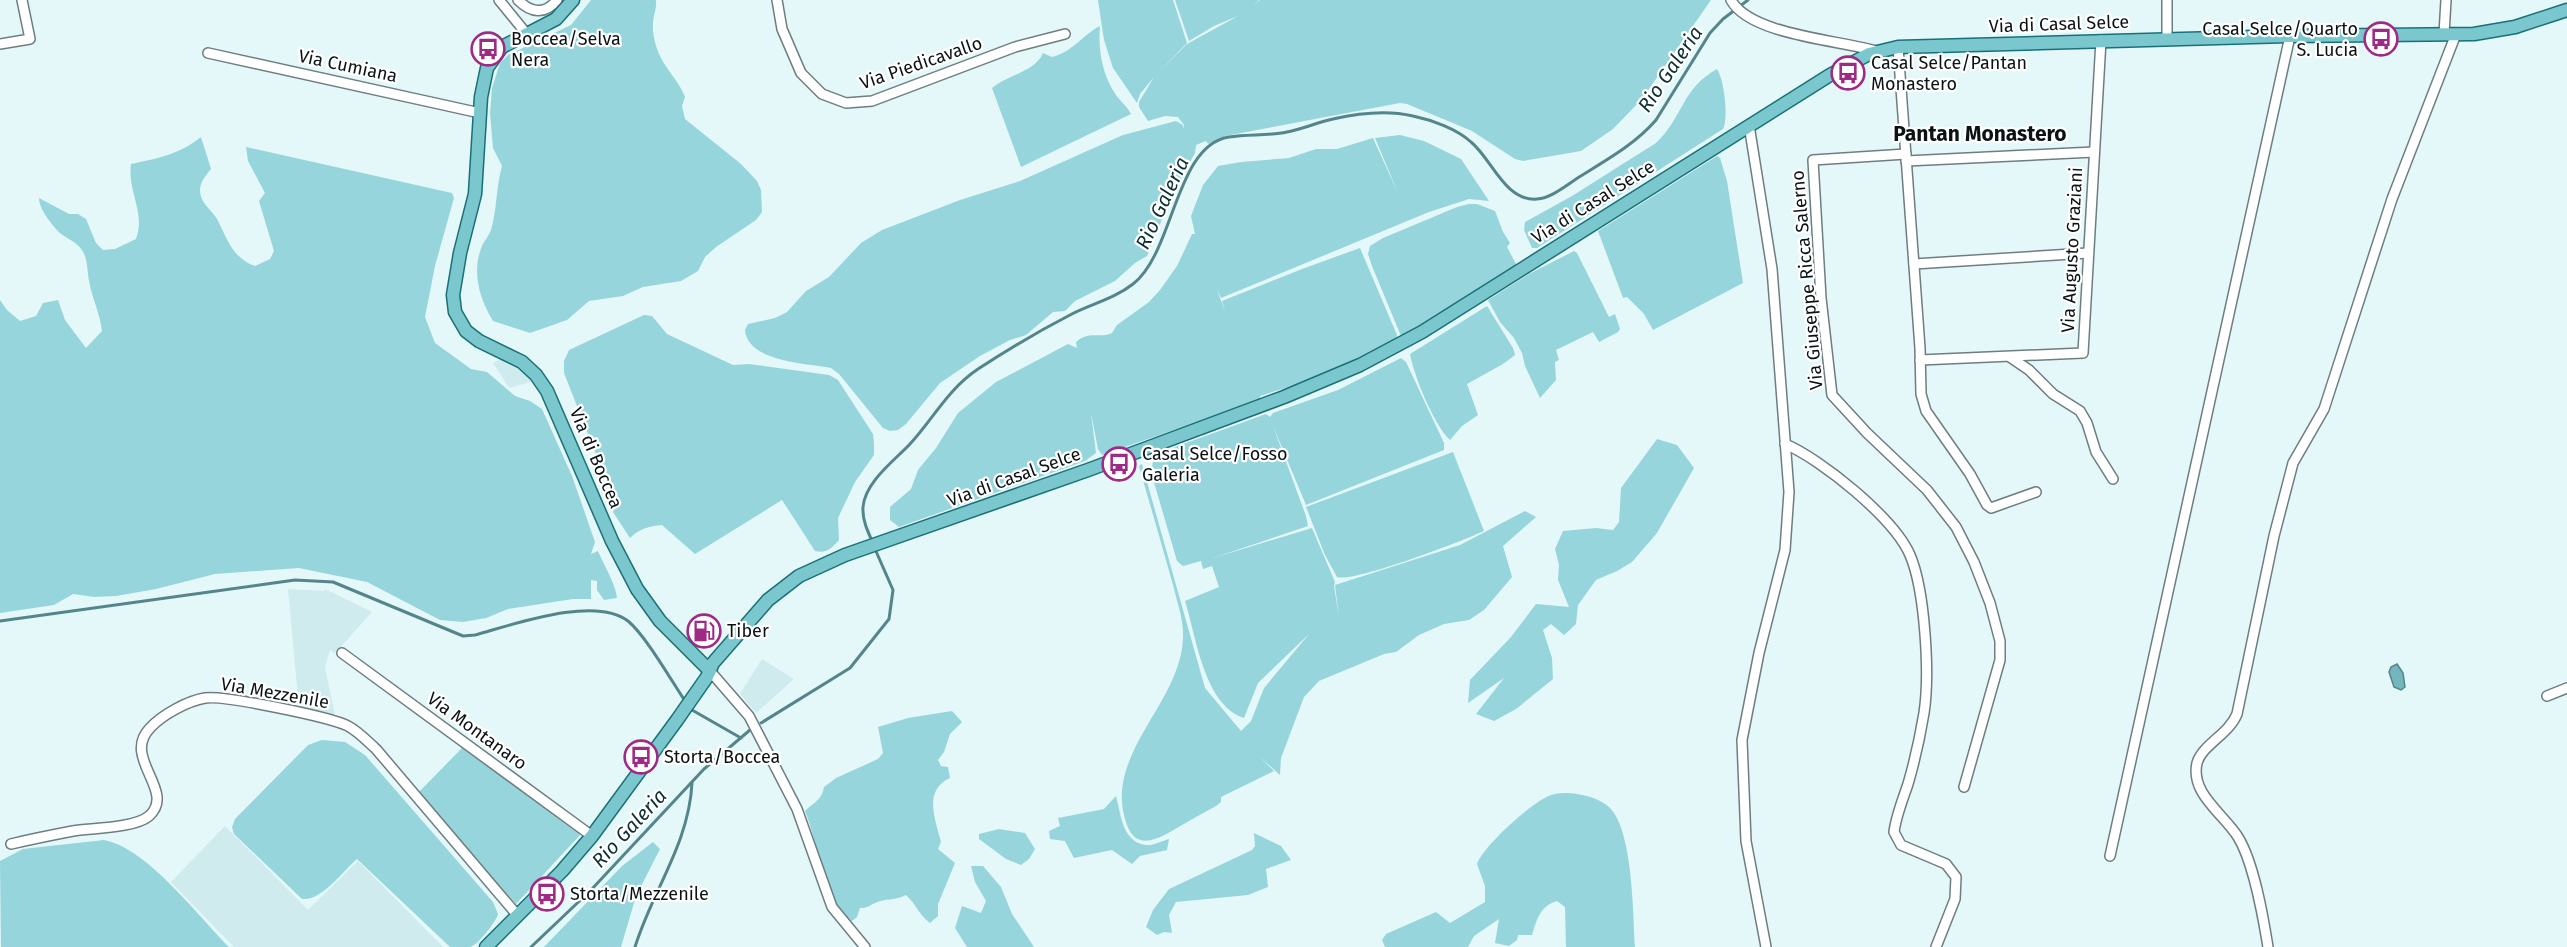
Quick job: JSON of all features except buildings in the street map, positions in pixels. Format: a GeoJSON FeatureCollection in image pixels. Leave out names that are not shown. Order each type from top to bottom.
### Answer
{"type":"FeatureCollection","features":[{"type":"Feature","properties":{"kind":"main road","name":"Via di Boccea"},"geometry":{"type":"LineString","coordinates":[[573,0],[556,19],[508,43],[493,57],[484,76],[475,194],[460,252],[453,295],[455,312],[463,327],[472,336],[510,354],[532,370],[540,380],[547,391],[612,541],[637,590],[660,621],[710,671]]}},
{"type":"Feature","properties":{"kind":"main road","name":"Via di Casal Selce"},"geometry":{"type":"LineString","coordinates":[[486,947],[562,871],[592,836],[677,720],[713,663],[768,600],[799,576],[845,555],[1096,467],[1284,397],[1360,365],[1422,332],[1749,124],[1849,64],[1876,51],[1898,47],[2101,40],[2450,34],[2502,30],[2567,10]]}},
{"type":"Feature","properties":{"kind":"street"},"geometry":{"type":"LineString","coordinates":[[0,44],[30,39],[22,0]]}},
{"type":"Feature","properties":{"kind":"street"},"geometry":{"type":"LineString","coordinates":[[499,0],[526,33]]}},
{"type":"Feature","properties":{"kind":"street"},"geometry":{"type":"LineString","coordinates":[[518,0],[529,10],[538,12],[549,8],[557,0]]}},
{"type":"Feature","properties":{"kind":"street","name":"Via Piedicavallo"},"geometry":{"type":"LineString","coordinates":[[777,0],[782,29],[801,73],[822,94],[846,103],[872,100],[1025,44],[1065,34]]}},
{"type":"Feature","properties":{"kind":"street"},"geometry":{"type":"LineString","coordinates":[[1731,0],[1739,11],[1754,20],[1805,37],[1876,51]]}},
{"type":"Feature","properties":{"kind":"street"},"geometry":{"type":"LineString","coordinates":[[2167,0],[2167,39]]}},
{"type":"Feature","properties":{"kind":"street"},"geometry":{"type":"LineString","coordinates":[[2268,947],[2254,881],[2241,843],[2203,792],[2197,776],[2198,762],[2204,751],[2231,726],[2237,714],[2274,536],[2293,463],[2324,409],[2392,199],[2450,34],[2446,0]]}},
{"type":"Feature","properties":{"kind":"street"},"geometry":{"type":"LineString","coordinates":[[2110,856],[2290,36]]}},
{"type":"Feature","properties":{"kind":"street","name":"Via Augusto Graziani"},"geometry":{"type":"LineString","coordinates":[[1920,360],[2083,353],[2101,40]]}},
{"type":"Feature","properties":{"kind":"street"},"geometry":{"type":"LineString","coordinates":[[1898,47],[1921,394],[1927,414],[1991,508],[2036,492]]}},
{"type":"Feature","properties":{"kind":"street","name":"Via Cumiana"},"geometry":{"type":"LineString","coordinates":[[208,52],[480,113]]}},
{"type":"Feature","properties":{"kind":"street"},"geometry":{"type":"LineString","coordinates":[[1749,124],[1772,268],[1789,504],[1785,550],[1759,653],[1742,740],[1746,841],[1766,947]]}},
{"type":"Feature","properties":{"kind":"street"},"geometry":{"type":"LineString","coordinates":[[1906,158],[2094,152]]}},
{"type":"Feature","properties":{"kind":"street","name":"Via Giuseppe Ricca Salerno"},"geometry":{"type":"LineString","coordinates":[[1906,158],[1813,160],[1820,292],[1834,398],[1927,490],[1952,522],[1977,568],[1998,629],[2001,645],[2000,660],[1964,787]]}},
{"type":"Feature","properties":{"kind":"street"},"geometry":{"type":"LineString","coordinates":[[1914,264],[2088,253]]}},
{"type":"Feature","properties":{"kind":"street"},"geometry":{"type":"LineString","coordinates":[[2010,357],[2029,370],[2053,394],[2080,411],[2087,423],[2096,452],[2113,479]]}},
{"type":"Feature","properties":{"kind":"street"},"geometry":{"type":"LineString","coordinates":[[1785,444],[1818,462],[1884,520],[1906,547],[1914,567],[1924,635],[1926,694],[1915,758],[1894,832],[1901,845],[1946,864],[1956,877],[1955,899],[1936,947]]}},
{"type":"Feature","properties":{"kind":"street","name":"Via Montanaro"},"geometry":{"type":"LineString","coordinates":[[342,653],[592,836]]}},
{"type":"Feature","properties":{"kind":"street","name":"Via di Boccea"},"geometry":{"type":"LineString","coordinates":[[710,671],[749,716],[797,809],[832,907],[865,947]]}},
{"type":"Feature","properties":{"kind":"street"},"geometry":{"type":"LineString","coordinates":[[2547,696],[2567,688]]}},
{"type":"Feature","properties":{"kind":"street","name":"Via Mezzenile"},"geometry":{"type":"LineString","coordinates":[[11,844],[132,823],[148,816],[155,807],[157,795],[142,759],[141,747],[144,735],[153,725],[186,704],[205,698],[225,698],[334,720],[356,731],[376,749],[518,916]]}},
{"type":"Feature","properties":{"kind":"shaded area"},"geometry":{"type":"Polygon","coordinates":[[[591,0],[656,0],[653,28],[655,40],[663,61],[685,97],[682,106],[685,119],[741,164],[757,181],[761,190],[762,212],[756,220],[705,257],[698,271],[681,281],[643,287],[623,296],[589,301],[567,320],[530,333],[493,321],[484,304],[477,276],[479,256],[491,230],[502,166],[493,148],[490,113],[492,88],[500,63],[508,55],[571,25],[591,0]]]}},
{"type":"Feature","properties":{"kind":"shaded area"},"geometry":{"type":"Polygon","coordinates":[[[1098,0],[1173,0],[1187,43],[1159,72],[1187,44],[1238,16],[1214,26],[1189,41],[1175,0],[1259,0],[1254,5],[1260,0],[1711,0],[1642,99],[1613,129],[1581,151],[1523,161],[1515,159],[1472,131],[1400,103],[1225,136],[1208,144],[1206,141],[1196,145],[1195,153],[1171,197],[1147,256],[1135,263],[1115,281],[1075,301],[1065,311],[1053,312],[1026,335],[1010,340],[980,356],[940,383],[906,424],[898,430],[890,431],[883,428],[839,374],[831,368],[779,359],[756,349],[748,341],[745,330],[748,324],[775,318],[787,312],[806,291],[829,277],[861,243],[882,230],[960,200],[1020,181],[1123,135],[1176,121],[1183,125],[1184,129],[1184,125],[1178,117],[1165,116],[1148,121],[1139,107],[1139,102],[1154,77],[1140,94],[1137,103],[1113,68],[1104,40],[1098,0]]]}},
{"type":"Feature","properties":{"kind":"shaded area"},"geometry":{"type":"Polygon","coordinates":[[[1100,26],[1100,53],[1104,70],[1111,87],[1131,114],[1021,167],[992,88],[1034,65],[1043,53],[1052,57],[1059,55],[1100,26]]]}},
{"type":"Feature","properties":{"kind":"shaded area"},"geometry":{"type":"Polygon","coordinates":[[[1717,69],[1725,99],[1726,117],[1723,129],[1537,248],[1532,248],[1524,230],[1525,222],[1572,196],[1656,143],[1672,124],[1696,85],[1717,69]]]}},
{"type":"Feature","properties":{"kind":"shaded area"},"geometry":{"type":"Polygon","coordinates":[[[1400,135],[1424,141],[1461,159],[1489,201],[1469,199],[1429,212],[1221,298],[1217,290],[1225,311],[1222,301],[1360,248],[1397,335],[1396,339],[1363,357],[1307,381],[1260,396],[1260,400],[1102,455],[1098,449],[1091,413],[1096,453],[1085,461],[899,527],[890,520],[890,507],[911,489],[918,470],[936,448],[958,413],[996,382],[1068,344],[1077,348],[1076,342],[1085,336],[1112,333],[1117,325],[1149,302],[1177,266],[1192,234],[1195,234],[1191,216],[1203,185],[1218,166],[1289,158],[1316,149],[1337,149],[1373,138],[1398,193],[1375,138],[1400,135]]]}},
{"type":"Feature","properties":{"kind":"shaded area"},"geometry":{"type":"Polygon","coordinates":[[[201,137],[211,169],[201,184],[200,195],[236,253],[255,266],[270,259],[274,251],[259,201],[265,193],[248,161],[246,147],[452,193],[454,198],[435,266],[425,317],[435,343],[471,369],[487,372],[515,396],[530,401],[542,409],[572,476],[595,542],[591,554],[598,551],[617,598],[604,600],[597,590],[597,581],[591,580],[591,599],[573,599],[508,609],[486,618],[463,622],[440,620],[367,582],[299,568],[215,574],[156,589],[116,596],[94,597],[73,594],[54,605],[0,613],[0,300],[7,310],[20,321],[36,316],[43,303],[58,300],[65,320],[86,348],[102,331],[84,254],[77,244],[53,226],[39,198],[69,214],[78,214],[86,219],[96,243],[103,250],[115,249],[136,239],[138,229],[138,211],[130,174],[131,164],[176,152],[201,137]]]}},
{"type":"Feature","properties":{"kind":"shaded area"},"geometry":{"type":"Polygon","coordinates":[[[1717,156],[1720,158],[1727,181],[1743,283],[1653,330],[1644,314],[1627,297],[1623,298],[1598,231],[1717,156]]]}},
{"type":"Feature","properties":{"kind":"shaded area"},"geometry":{"type":"Polygon","coordinates":[[[1469,204],[1477,204],[1495,211],[1510,243],[1507,247],[1517,266],[1442,316],[1401,336],[1372,266],[1368,254],[1370,246],[1383,238],[1469,204]]]}},
{"type":"Feature","properties":{"kind":"shaded area"},"geometry":{"type":"Polygon","coordinates":[[[1574,251],[1609,317],[1615,314],[1620,329],[1599,342],[1593,332],[1556,350],[1559,360],[1555,362],[1556,380],[1540,398],[1525,366],[1522,353],[1488,300],[1529,274],[1574,251]]]}},
{"type":"Feature","properties":{"kind":"shaded area"},"geometry":{"type":"Polygon","coordinates":[[[1487,306],[1515,355],[1467,384],[1478,415],[1462,426],[1450,440],[1426,400],[1410,354],[1487,306]]]}},
{"type":"Feature","properties":{"kind":"shaded area"},"geometry":{"type":"Polygon","coordinates":[[[644,315],[652,316],[667,334],[733,365],[749,364],[829,375],[838,380],[873,434],[874,455],[855,482],[838,518],[839,540],[831,548],[823,552],[815,551],[782,500],[695,554],[662,525],[644,528],[630,538],[613,512],[614,500],[564,373],[564,361],[569,350],[644,315]]]}},
{"type":"Feature","properties":{"kind":"shaded area"},"geometry":{"type":"Polygon","coordinates":[[[506,357],[519,364],[534,381],[509,388],[493,363],[506,357]]]}},
{"type":"Feature","properties":{"kind":"shaded area"},"geometry":{"type":"Polygon","coordinates":[[[1401,358],[1406,362],[1444,443],[1444,450],[1306,505],[1273,426],[1308,526],[1213,558],[1312,528],[1335,582],[1334,586],[1339,617],[1335,585],[1460,545],[1525,511],[1536,517],[1503,546],[1512,577],[1484,610],[1469,620],[1444,624],[1419,635],[1396,652],[1384,654],[1319,681],[1304,697],[1281,758],[1280,775],[1260,757],[1274,771],[1221,797],[1221,802],[1216,806],[1153,840],[1138,839],[1127,825],[1122,800],[1124,776],[1133,753],[1170,685],[1179,662],[1183,638],[1173,585],[1139,466],[1142,464],[1205,688],[1241,731],[1251,721],[1264,688],[1309,634],[1258,683],[1244,718],[1230,711],[1219,699],[1204,668],[1185,601],[1219,587],[1212,566],[1203,569],[1201,561],[1183,566],[1177,561],[1151,472],[1154,457],[1175,447],[1266,414],[1270,417],[1273,413],[1338,390],[1401,358]]]}},
{"type":"Feature","properties":{"kind":"shaded area"},"geometry":{"type":"Polygon","coordinates":[[[1657,439],[1677,445],[1694,468],[1657,533],[1632,562],[1596,580],[1578,605],[1576,624],[1564,635],[1551,624],[1543,630],[1552,658],[1553,679],[1516,709],[1494,721],[1476,714],[1504,678],[1468,703],[1470,680],[1511,637],[1536,604],[1569,607],[1558,580],[1559,565],[1555,549],[1563,531],[1596,528],[1613,530],[1619,522],[1621,488],[1657,439]]]}},
{"type":"Feature","properties":{"kind":"shaded area"},"geometry":{"type":"Polygon","coordinates":[[[1453,452],[1484,531],[1385,568],[1364,574],[1337,577],[1325,555],[1306,507],[1453,452]]]}},
{"type":"Feature","properties":{"kind":"shaded area"},"geometry":{"type":"Polygon","coordinates":[[[288,589],[324,591],[325,589],[372,612],[335,653],[330,650],[325,667],[335,716],[299,708],[288,589]]]}},
{"type":"Feature","properties":{"kind":"shaded area"},"geometry":{"type":"Polygon","coordinates":[[[762,659],[794,679],[756,713],[740,694],[762,659]]]}},
{"type":"Feature","properties":{"kind":"shaded area"},"geometry":{"type":"Polygon","coordinates":[[[2397,664],[2403,673],[2405,687],[2401,690],[2394,687],[2389,672],[2391,667],[2397,664]]]}},
{"type":"Feature","properties":{"kind":"shaded area"},"geometry":{"type":"Polygon","coordinates":[[[952,711],[962,722],[950,734],[944,752],[938,760],[941,766],[948,767],[950,778],[936,790],[933,806],[941,842],[938,849],[955,863],[938,904],[938,916],[930,923],[906,895],[860,908],[857,917],[852,921],[842,911],[827,885],[805,811],[819,798],[824,787],[836,778],[878,759],[883,753],[878,727],[908,718],[952,711]]]}},
{"type":"Feature","properties":{"kind":"shaded area"},"geometry":{"type":"Polygon","coordinates":[[[322,740],[345,742],[365,755],[493,902],[498,914],[497,918],[477,942],[470,947],[450,947],[357,859],[324,891],[302,899],[234,834],[232,827],[235,819],[308,745],[322,740]]]}},
{"type":"Feature","properties":{"kind":"shaded area"},"geometry":{"type":"Polygon","coordinates":[[[463,747],[581,834],[516,904],[419,792],[463,747]]]}},
{"type":"Feature","properties":{"kind":"shaded area"},"geometry":{"type":"Polygon","coordinates":[[[1570,793],[1600,801],[1609,807],[1617,818],[1623,834],[1630,873],[1635,947],[1566,947],[1565,907],[1557,901],[1543,910],[1532,935],[1518,935],[1517,940],[1509,946],[1495,943],[1499,919],[1474,936],[1468,947],[1385,947],[1382,940],[1386,934],[1436,912],[1450,923],[1485,902],[1485,886],[1477,864],[1481,856],[1510,825],[1533,806],[1553,794],[1570,793]]]}},
{"type":"Feature","properties":{"kind":"shaded area"},"geometry":{"type":"Polygon","coordinates":[[[1116,796],[1121,819],[1132,839],[1148,845],[1169,839],[1167,850],[1140,856],[1132,864],[1112,850],[1074,858],[1065,841],[1050,839],[1049,831],[1060,826],[1058,818],[1104,809],[1116,796]]]}},
{"type":"Feature","properties":{"kind":"shaded area"},"geometry":{"type":"Polygon","coordinates":[[[225,826],[308,910],[358,861],[443,947],[234,947],[171,882],[225,826]]]}},
{"type":"Feature","properties":{"kind":"shaded area"},"geometry":{"type":"Polygon","coordinates":[[[999,829],[1025,833],[1035,849],[1029,859],[1021,865],[1006,859],[979,839],[979,834],[999,829]]]}},
{"type":"Feature","properties":{"kind":"shaded area"},"geometry":{"type":"Polygon","coordinates":[[[1254,833],[1281,846],[1291,860],[1266,869],[1268,887],[1248,895],[1176,902],[1169,915],[1172,933],[1164,932],[1157,935],[1146,927],[1153,910],[1169,889],[1252,850],[1255,846],[1254,833]]]}},
{"type":"Feature","properties":{"kind":"shaded area"},"geometry":{"type":"Polygon","coordinates":[[[104,840],[120,846],[154,869],[229,947],[1,947],[0,861],[23,849],[104,840]]]}},
{"type":"Feature","properties":{"kind":"shaded area"},"geometry":{"type":"Polygon","coordinates":[[[653,842],[660,849],[636,896],[621,947],[544,947],[622,866],[653,842]]]}},
{"type":"Feature","properties":{"kind":"shaded area"},"geometry":{"type":"Polygon","coordinates":[[[971,866],[983,866],[1001,887],[1012,914],[1034,947],[967,947],[955,928],[962,906],[981,913],[986,901],[975,882],[971,866]]]}},
{"type":"Feature","properties":{"kind":"waterway","name":"Rio Galeria"},"geometry":{"type":"LineString","coordinates":[[873,543],[864,521],[863,507],[869,489],[881,472],[910,444],[949,395],[967,377],[1047,328],[1078,311],[1118,294],[1133,284],[1147,269],[1158,249],[1186,179],[1197,159],[1211,144],[1229,137],[1287,132],[1353,115],[1403,114],[1436,123],[1459,133],[1479,149],[1500,178],[1516,194],[1526,198],[1543,198],[1555,193],[1613,156],[1648,128],[1656,120],[1710,33],[1723,19],[1748,0]]}},
{"type":"Feature","properties":{"kind":"waterway","name":"Rio Galeria"},"geometry":{"type":"LineString","coordinates":[[761,723],[850,668],[889,619],[893,590],[875,549]]}},
{"type":"Feature","properties":{"kind":"waterway"},"geometry":{"type":"LineString","coordinates":[[0,621],[295,580],[333,582],[463,636],[475,635],[553,614],[595,611],[613,614],[628,621],[650,647],[685,701]]}},
{"type":"Feature","properties":{"kind":"waterway"},"geometry":{"type":"LineString","coordinates":[[692,710],[741,738]]}},
{"type":"Feature","properties":{"kind":"waterway","name":"Rio Galeria"},"geometry":{"type":"LineString","coordinates":[[531,947],[591,890],[704,769],[750,730]]}},
{"type":"Feature","properties":{"kind":"waterway"},"geometry":{"type":"LineString","coordinates":[[635,947],[677,847],[689,805],[692,783]]}},
{"type":"Feature","properties":{"kind":"place","name":"Casal Selce/Quarto S. Lucia"},"geometry":{"type":"Point","coordinates":[2381,39]}},
{"type":"Feature","properties":{"kind":"place","name":"Boccea/Selva Nera"},"geometry":{"type":"Point","coordinates":[488,49]}},
{"type":"Feature","properties":{"kind":"place","name":"Casal Selce/Pantan Monastero"},"geometry":{"type":"Point","coordinates":[1848,73]}},
{"type":"Feature","properties":{"kind":"place","name":"Casal Selce/Fosso Galeria"},"geometry":{"type":"Point","coordinates":[1119,464]}},
{"type":"Feature","properties":{"kind":"place","name":"Tiber"},"geometry":{"type":"Point","coordinates":[704,631]}},
{"type":"Feature","properties":{"kind":"place","name":"Storta/Boccea"},"geometry":{"type":"Point","coordinates":[641,757]}},
{"type":"Feature","properties":{"kind":"place","name":"Storta/Mezzenile"},"geometry":{"type":"Point","coordinates":[547,894]}},
{"type":"Feature","properties":{"kind":"district","name":"Pantan Monastero"},"geometry":{"type":"Point","coordinates":[1980,134]}}]}
